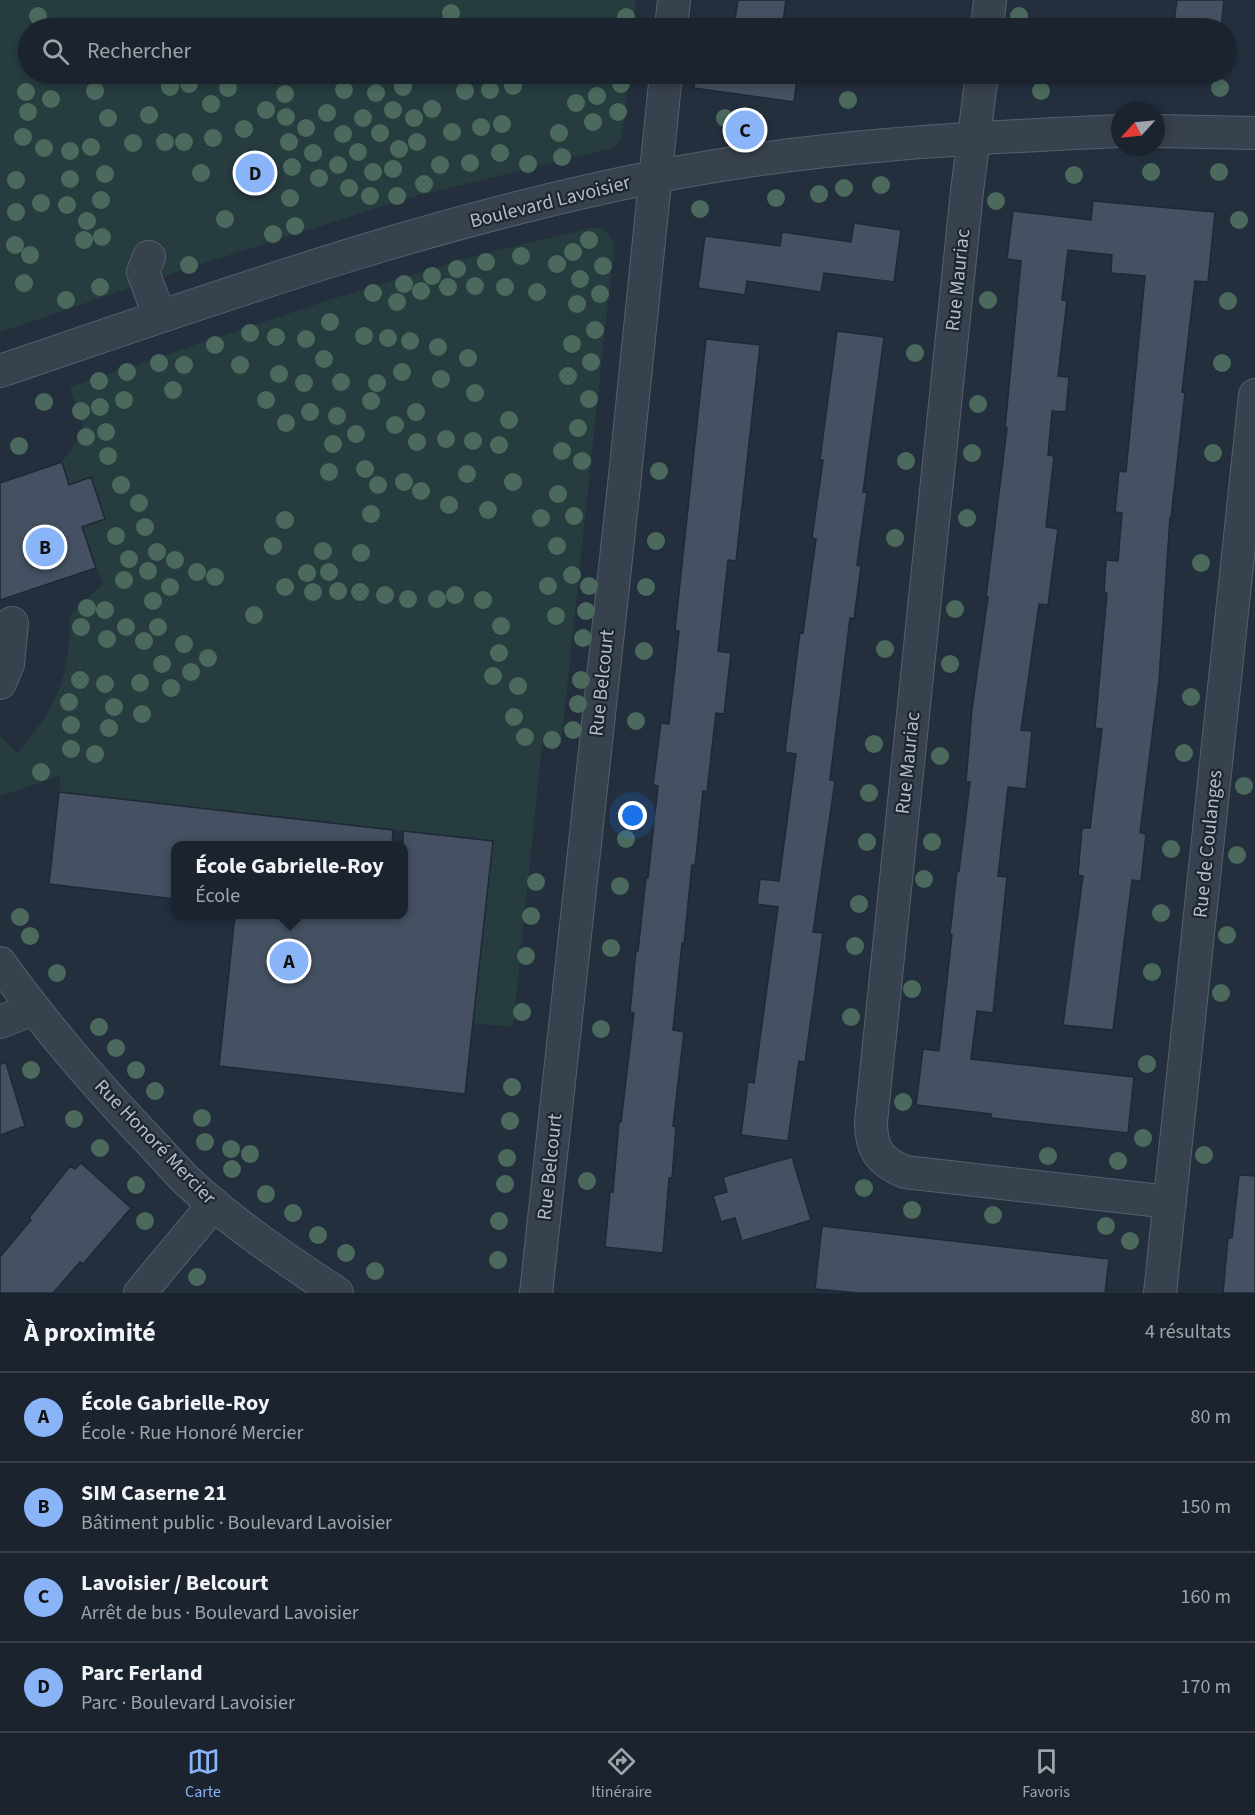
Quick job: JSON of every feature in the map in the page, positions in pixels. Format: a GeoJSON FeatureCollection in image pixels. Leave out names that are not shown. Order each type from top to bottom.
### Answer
{"type":"FeatureCollection","features":[{"type":"Feature","properties":{"kind":"street"},"geometry":{"type":"LineString","coordinates":[[671,18],[674,0]]}},
{"type":"Feature","properties":{"kind":"street"},"geometry":{"type":"LineString","coordinates":[[988,18],[990,0]]}},
{"type":"Feature","properties":{"kind":"street","name":"Rue Belcourt"},"geometry":{"type":"LineString","coordinates":[[536,1293],[623,496],[665,84]]}},
{"type":"Feature","properties":{"kind":"street","name":"Rue Mauriac"},"geometry":{"type":"LineString","coordinates":[[981,84],[872,1110],[871,1138],[878,1155],[890,1166],[905,1172],[1170,1202]]}},
{"type":"Feature","properties":{"kind":"street","name":"Boulevard Lavoisier"},"geometry":{"type":"LineString","coordinates":[[0,371],[159,315],[327,262],[476,219],[655,177],[841,149],[974,137],[1111,131]]}},
{"type":"Feature","properties":{"kind":"street"},"geometry":{"type":"LineString","coordinates":[[1165,131],[1255,133]]}},
{"type":"Feature","properties":{"kind":"street"},"geometry":{"type":"LineString","coordinates":[[149,257],[143,272],[159,315]]}},
{"type":"Feature","properties":{"kind":"street","name":"Rue de Coulanges"},"geometry":{"type":"LineString","coordinates":[[1160,1293],[1255,395]]}},
{"type":"Feature","properties":{"kind":"street"},"geometry":{"type":"LineString","coordinates":[[0,683],[8,664],[12,622]]}},
{"type":"Feature","properties":{"kind":"street","name":"Rue Honoré Mercier"},"geometry":{"type":"LineString","coordinates":[[0,963],[33,1009],[116,1105],[187,1180],[214,1204],[295,1266],[337,1293]]}},
{"type":"Feature","properties":{"kind":"street"},"geometry":{"type":"LineString","coordinates":[[0,1022],[33,1009]]}},
{"type":"Feature","properties":{"kind":"street"},"geometry":{"type":"LineString","coordinates":[[140,1293],[214,1204]]}},
{"type":"Feature","properties":{"kind":"green space"},"geometry":{"type":"Polygon","coordinates":[[[0,0],[636,0],[634,18],[18,18],[18,84],[628,84],[622,135],[617,145],[612,148],[408,198],[198,265],[0,332],[0,0]]]}},
{"type":"Feature","properties":{"kind":"green space"},"geometry":{"type":"Polygon","coordinates":[[[597,227],[608,233],[614,245],[562,735],[543,734],[513,1027],[473,1023],[493,841],[59,792],[60,776],[0,796],[0,736],[17,753],[42,721],[64,675],[69,639],[69,617],[103,584],[82,527],[105,519],[91,478],[69,485],[62,462],[84,431],[70,387],[332,299],[485,253],[597,227]]]}},
{"type":"Feature","properties":{"kind":"building"},"geometry":{"type":"Polygon","coordinates":[[[738,0],[786,0],[783,18],[735,18],[738,0]]]}},
{"type":"Feature","properties":{"kind":"building"},"geometry":{"type":"Polygon","coordinates":[[[1177,0],[1224,0],[1222,18],[1174,18],[1177,0]]]}},
{"type":"Feature","properties":{"kind":"building"},"geometry":{"type":"Polygon","coordinates":[[[694,84],[796,84],[794,102],[694,88],[694,84]]]}},
{"type":"Feature","properties":{"kind":"building"},"geometry":{"type":"Polygon","coordinates":[[[1093,201],[1215,212],[1208,282],[1195,281],[1182,392],[1185,393],[1170,518],[1159,681],[1140,833],[1146,834],[1141,881],[1132,880],[1113,1030],[1063,1025],[1083,876],[1078,875],[1082,828],[1090,828],[1102,729],[1095,728],[1107,593],[1104,593],[1106,560],[1118,561],[1122,513],[1115,512],[1119,471],[1126,472],[1145,276],[1111,273],[1112,255],[1068,250],[1062,300],[1067,301],[1058,376],[1069,377],[1066,412],[1052,411],[1048,455],[1054,456],[1046,527],[1058,529],[1048,605],[1039,604],[1021,730],[1032,731],[1026,789],[1008,787],[998,876],[1007,877],[993,1013],[977,1011],[971,1059],[1134,1077],[1128,1133],[991,1118],[991,1114],[916,1105],[923,1049],[939,1051],[957,871],[959,871],[970,782],[966,782],[972,709],[988,597],[986,597],[1007,428],[1005,428],[1021,261],[1007,259],[1013,211],[1091,220],[1093,201]]]}},
{"type":"Feature","properties":{"kind":"building"},"geometry":{"type":"Polygon","coordinates":[[[854,223],[901,230],[894,282],[824,273],[821,292],[747,281],[745,295],[698,288],[705,236],[780,246],[782,232],[851,242],[854,223]]]}},
{"type":"Feature","properties":{"kind":"building"},"geometry":{"type":"Polygon","coordinates":[[[837,331],[884,337],[863,492],[867,492],[857,565],[861,566],[854,619],[850,618],[830,780],[835,781],[813,932],[823,933],[805,1062],[799,1061],[788,1141],[741,1135],[748,1082],[754,1083],[778,907],[757,904],[760,879],[779,881],[796,754],[785,752],[800,632],[803,633],[816,539],[812,538],[837,331]]]}},
{"type":"Feature","properties":{"kind":"building"},"geometry":{"type":"Polygon","coordinates":[[[706,339],[760,345],[736,561],[728,560],[718,651],[731,653],[724,714],[716,713],[707,792],[703,791],[695,866],[692,865],[684,944],[682,943],[673,1030],[684,1032],[673,1126],[676,1127],[672,1178],[669,1178],[663,1253],[605,1247],[610,1192],[613,1192],[619,1122],[621,1122],[634,1013],[630,1012],[636,951],[638,951],[646,878],[648,878],[658,786],[653,785],[661,723],[669,724],[679,631],[675,630],[706,339]]]}},
{"type":"Feature","properties":{"kind":"building"},"geometry":{"type":"Polygon","coordinates":[[[62,462],[69,485],[91,477],[105,519],[82,527],[96,568],[0,600],[0,483],[62,462]]]}},
{"type":"Feature","properties":{"kind":"building"},"geometry":{"type":"Polygon","coordinates":[[[59,792],[393,830],[392,841],[171,841],[171,899],[49,884],[59,792]]]}},
{"type":"Feature","properties":{"kind":"building"},"geometry":{"type":"Polygon","coordinates":[[[403,831],[493,841],[465,1094],[219,1066],[235,919],[408,919],[408,841],[403,841],[403,831]]]}},
{"type":"Feature","properties":{"kind":"building"},"geometry":{"type":"Polygon","coordinates":[[[6,1063],[25,1126],[0,1135],[0,1064],[6,1063]]]}},
{"type":"Feature","properties":{"kind":"building"},"geometry":{"type":"Polygon","coordinates":[[[792,1157],[811,1220],[742,1241],[735,1218],[721,1222],[713,1196],[727,1192],[723,1177],[792,1157]]]}},
{"type":"Feature","properties":{"kind":"building"},"geometry":{"type":"Polygon","coordinates":[[[81,1163],[131,1208],[83,1264],[80,1262],[53,1293],[0,1293],[0,1257],[31,1220],[29,1218],[70,1166],[75,1169],[81,1163]]]}},
{"type":"Feature","properties":{"kind":"building"},"geometry":{"type":"Polygon","coordinates":[[[1239,1175],[1255,1176],[1255,1293],[1223,1293],[1228,1238],[1232,1238],[1239,1175]]]}},
{"type":"Feature","properties":{"kind":"building"},"geometry":{"type":"Polygon","coordinates":[[[822,1226],[1109,1259],[1105,1293],[859,1293],[815,1289],[822,1226]]]}},
{"type":"Feature","properties":{"kind":"place","name":"Lavoisier / Belcourt"},"geometry":{"type":"Point","coordinates":[745,130]}},
{"type":"Feature","properties":{"kind":"place","name":"Parc Ferland"},"geometry":{"type":"Point","coordinates":[255,173]}},
{"type":"Feature","properties":{"kind":"place","name":"SIM Caserne 21"},"geometry":{"type":"Point","coordinates":[45,547]}},
{"type":"Feature","properties":{"kind":"place","name":"École Gabrielle-Roy"},"geometry":{"type":"Point","coordinates":[289,961]}}]}
